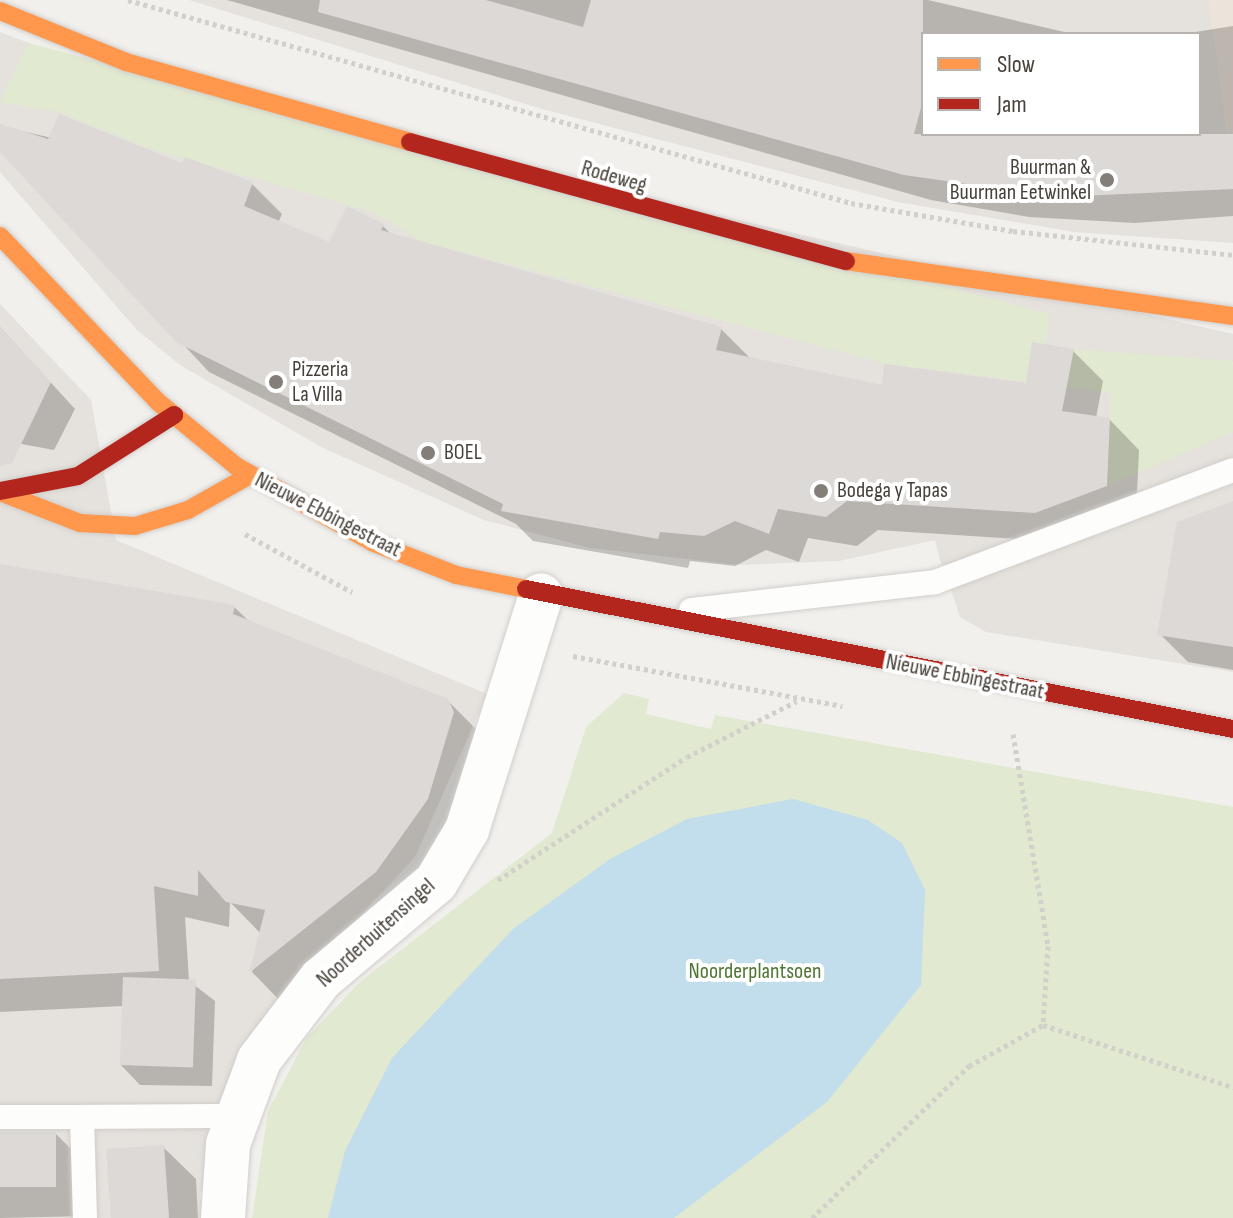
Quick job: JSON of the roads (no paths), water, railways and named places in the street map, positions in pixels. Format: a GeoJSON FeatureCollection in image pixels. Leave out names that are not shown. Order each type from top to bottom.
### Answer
{"type":"FeatureCollection","features":[{"type":"Feature","properties":{"kind":"main road","name":"Rodeweg"},"geometry":{"type":"LineString","coordinates":[[0,11],[126,62],[786,249],[945,282],[1233,316]]}},
{"type":"Feature","properties":{"kind":"main road","name":"Nieuwe Ebbingestraat"},"geometry":{"type":"LineString","coordinates":[[0,236],[174,415],[250,475],[372,542],[456,575],[541,595],[1233,729]]}},
{"type":"Feature","properties":{"kind":"main road"},"geometry":{"type":"LineString","coordinates":[[0,492],[78,476],[174,415]]}},
{"type":"Feature","properties":{"kind":"main road"},"geometry":{"type":"LineString","coordinates":[[0,492],[80,523],[135,526],[188,510],[250,475]]}},
{"type":"Feature","properties":{"kind":"street","name":"Noorderbuitensingel"},"geometry":{"type":"LineString","coordinates":[[223,1218],[228,1144],[259,1060],[321,979],[444,869],[467,830],[541,595]]}},
{"type":"Feature","properties":{"kind":"lane","name":"Nieuwe Ebbingestraat"},"geometry":{"type":"LineString","coordinates":[[649,616],[935,582],[1233,470]]}},
{"type":"Feature","properties":{"kind":"lane"},"geometry":{"type":"LineString","coordinates":[[0,1117],[238,1116]]}},
{"type":"Feature","properties":{"kind":"lane"},"geometry":{"type":"LineString","coordinates":[[82,1117],[85,1218]]}},
{"type":"Feature","properties":{"kind":"water"},"geometry":{"type":"Polygon","coordinates":[[[793,799],[868,820],[902,843],[925,890],[921,985],[827,1102],[674,1218],[328,1218],[345,1151],[392,1058],[513,929],[610,859],[687,819],[793,799]]]}},
{"type":"Feature","properties":{"kind":"place","name":"Buurman & Buurman Eetwinkel"},"geometry":{"type":"Point","coordinates":[1107,180]}},
{"type":"Feature","properties":{"kind":"place","name":"Pizzeria La Villa"},"geometry":{"type":"Point","coordinates":[276,382]}},
{"type":"Feature","properties":{"kind":"place","name":"BOEL"},"geometry":{"type":"Point","coordinates":[428,453]}},
{"type":"Feature","properties":{"kind":"place","name":"Bodega y Tapas"},"geometry":{"type":"Point","coordinates":[821,491]}},
{"type":"Feature","properties":{"kind":"park label","name":"Noorderplantsoen"},"geometry":{"type":"Point","coordinates":[755,972]}}]}
